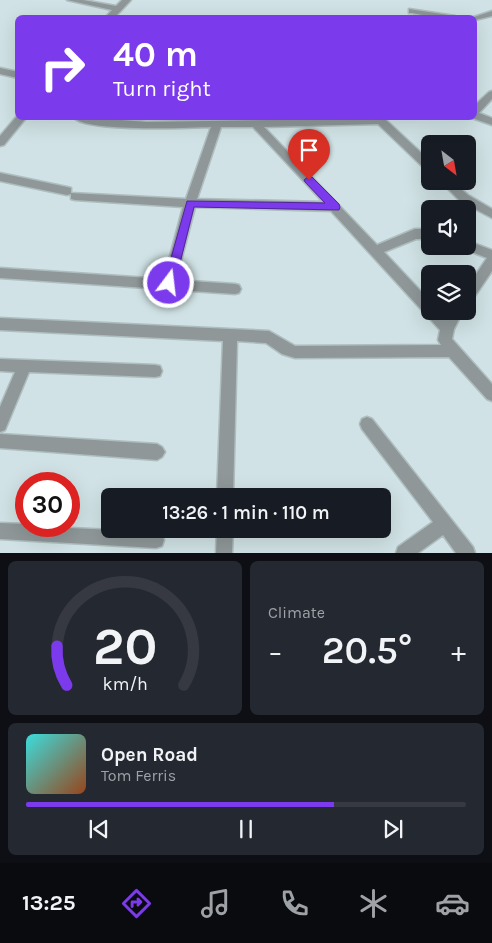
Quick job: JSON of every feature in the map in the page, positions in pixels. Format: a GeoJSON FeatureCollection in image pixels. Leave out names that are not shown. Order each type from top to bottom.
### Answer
{"type":"FeatureCollection","features":[{"type":"Feature","properties":{"kind":"street"},"geometry":{"type":"LineString","coordinates":[[71,0],[117,9]]}},
{"type":"Feature","properties":{"kind":"street"},"geometry":{"type":"LineString","coordinates":[[112,15],[127,0]]}},
{"type":"Feature","properties":{"kind":"street"},"geometry":{"type":"LineString","coordinates":[[411,14],[414,0]]}},
{"type":"Feature","properties":{"kind":"street"},"geometry":{"type":"LineString","coordinates":[[477,17],[492,13]]}},
{"type":"Feature","properties":{"kind":"street"},"geometry":{"type":"LineString","coordinates":[[0,71],[15,74]]}},
{"type":"Feature","properties":{"kind":"street"},"geometry":{"type":"LineString","coordinates":[[477,111],[492,94]]}},
{"type":"Feature","properties":{"kind":"street"},"geometry":{"type":"LineString","coordinates":[[477,114],[492,122]]}},
{"type":"Feature","properties":{"kind":"street"},"geometry":{"type":"LineString","coordinates":[[0,143],[19,120]]}},
{"type":"Feature","properties":{"kind":"street"},"geometry":{"type":"LineString","coordinates":[[96,120],[129,124],[217,126],[233,121],[256,124],[357,120]]}},
{"type":"Feature","properties":{"kind":"street"},"geometry":{"type":"LineString","coordinates":[[383,120],[421,158]]}},
{"type":"Feature","properties":{"kind":"street"},"geometry":{"type":"LineString","coordinates":[[256,124],[421,299]]}},
{"type":"Feature","properties":{"kind":"street"},"geometry":{"type":"LineString","coordinates":[[169,283],[190,203],[217,126]]}},
{"type":"Feature","properties":{"kind":"street"},"geometry":{"type":"LineString","coordinates":[[0,177],[71,194],[190,203],[335,207]]}},
{"type":"Feature","properties":{"kind":"street"},"geometry":{"type":"LineString","coordinates":[[455,190],[464,198],[492,214]]}},
{"type":"Feature","properties":{"kind":"street"},"geometry":{"type":"LineString","coordinates":[[375,251],[415,234],[421,234]]}},
{"type":"Feature","properties":{"kind":"street"},"geometry":{"type":"LineString","coordinates":[[476,249],[492,255]]}},
{"type":"Feature","properties":{"kind":"street"},"geometry":{"type":"LineString","coordinates":[[476,284],[492,261]]}},
{"type":"Feature","properties":{"kind":"street"},"geometry":{"type":"LineString","coordinates":[[0,273],[169,283],[235,289]]}},
{"type":"Feature","properties":{"kind":"street"},"geometry":{"type":"LineString","coordinates":[[440,320],[447,328]]}},
{"type":"Feature","properties":{"kind":"street"},"geometry":{"type":"LineString","coordinates":[[452,320],[447,328],[445,340],[492,394]]}},
{"type":"Feature","properties":{"kind":"street"},"geometry":{"type":"LineString","coordinates":[[0,324],[270,337],[287,350],[295,352],[452,350]]}},
{"type":"Feature","properties":{"kind":"street"},"geometry":{"type":"LineString","coordinates":[[226,488],[230,334]]}},
{"type":"Feature","properties":{"kind":"street"},"geometry":{"type":"LineString","coordinates":[[0,365],[155,372]]}},
{"type":"Feature","properties":{"kind":"street"},"geometry":{"type":"LineString","coordinates":[[0,424],[24,367]]}},
{"type":"Feature","properties":{"kind":"street"},"geometry":{"type":"LineString","coordinates":[[368,424],[467,553]]}},
{"type":"Feature","properties":{"kind":"street"},"geometry":{"type":"LineString","coordinates":[[0,441],[157,452]]}},
{"type":"Feature","properties":{"kind":"street"},"geometry":{"type":"LineString","coordinates":[[404,553],[444,524]]}},
{"type":"Feature","properties":{"kind":"street"},"geometry":{"type":"LineString","coordinates":[[0,531],[156,540]]}},
{"type":"Feature","properties":{"kind":"street"},"geometry":{"type":"LineString","coordinates":[[224,553],[225,538]]}},
{"type":"Feature","properties":{"kind":"route"},"geometry":{"type":"LineString","coordinates":[[169,283],[190,203],[335,207],[309,180]]}}]}
